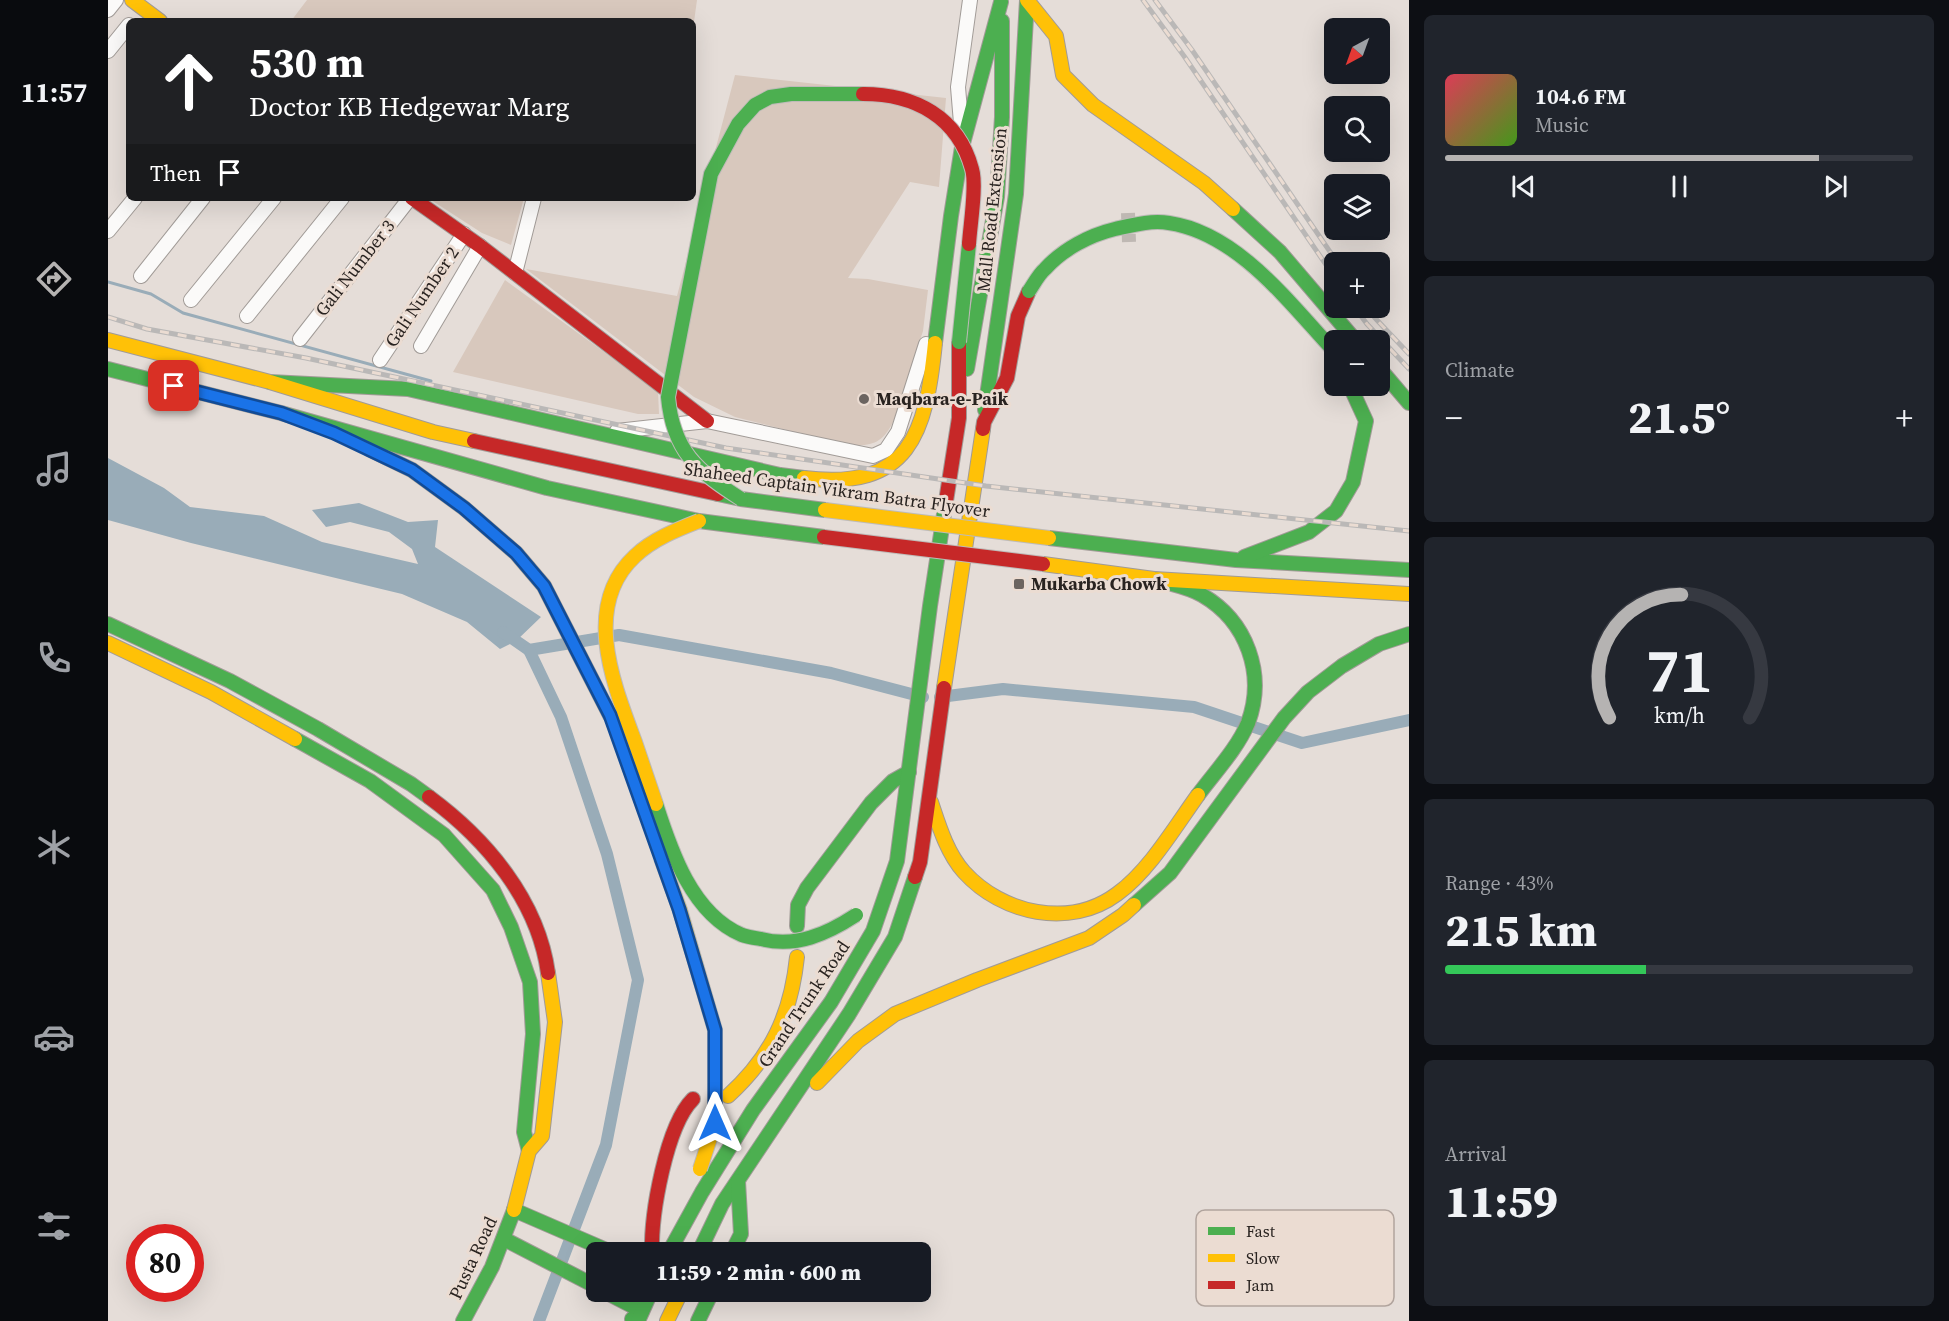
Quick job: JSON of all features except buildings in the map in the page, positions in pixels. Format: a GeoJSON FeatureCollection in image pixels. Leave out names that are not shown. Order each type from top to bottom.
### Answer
{"type":"FeatureCollection","features":[{"type":"Feature","properties":{"kind":"main road"},"geometry":{"type":"LineString","coordinates":[[1026,0],[1056,36],[1063,75],[1093,105],[1204,183],[1280,252],[1346,330]]}},
{"type":"Feature","properties":{"kind":"main road","name":"Mall Road Extension"},"geometry":{"type":"LineString","coordinates":[[928,795],[1016,194],[1026,0]]}},
{"type":"Feature","properties":{"kind":"main road"},"geometry":{"type":"LineString","coordinates":[[108,340],[270,382],[408,389],[780,475],[833,482],[857,480],[869,476],[900,457],[920,427],[924,415],[962,146],[1002,1]]}},
{"type":"Feature","properties":{"kind":"main road","name":"Mall Road Extension"},"geometry":{"type":"LineString","coordinates":[[959,418],[997,197],[1002,117],[1002,1]]}},
{"type":"Feature","properties":{"kind":"main road"},"geometry":{"type":"LineString","coordinates":[[137,4],[156,18]]}},
{"type":"Feature","properties":{"kind":"main road"},"geometry":{"type":"LineString","coordinates":[[741,499],[710,479],[685,454],[671,425],[668,397],[711,174],[738,124],[755,105],[770,97],[791,94],[882,94],[910,100],[934,113],[959,137],[973,171],[972,210],[959,342],[959,418]]}},
{"type":"Feature","properties":{"kind":"main road"},"geometry":{"type":"LineString","coordinates":[[415,201],[480,246],[707,421]]}},
{"type":"Feature","properties":{"kind":"main road"},"geometry":{"type":"LineString","coordinates":[[984,423],[1007,378],[1018,316],[1029,291],[1044,269],[1067,251],[1096,234],[1143,223],[1169,223],[1205,233],[1254,266],[1324,340]]}},
{"type":"Feature","properties":{"kind":"main road"},"geometry":{"type":"LineString","coordinates":[[108,369],[281,413],[547,488],[699,521],[1154,579],[1409,594]]}},
{"type":"Feature","properties":{"kind":"main road"},"geometry":{"type":"LineString","coordinates":[[1390,381],[1409,403]]}},
{"type":"Feature","properties":{"kind":"main road","name":"Shaheed Captain Vikram Batra Flyover"},"geometry":{"type":"LineString","coordinates":[[270,382],[433,432],[741,499],[1236,560],[1409,570]]}},
{"type":"Feature","properties":{"kind":"main road"},"geometry":{"type":"LineString","coordinates":[[1236,560],[1309,532],[1336,511],[1353,482],[1366,421],[1355,396]]}},
{"type":"Feature","properties":{"kind":"main road"},"geometry":{"type":"LineString","coordinates":[[281,413],[344,437],[412,470],[464,508],[516,553],[544,586],[614,727]]}},
{"type":"Feature","properties":{"kind":"main road","name":"Grand Trunk Road"},"geometry":{"type":"LineString","coordinates":[[674,1242],[753,1110],[831,1002],[873,931],[892,876],[897,861],[930,606],[959,418]]}},
{"type":"Feature","properties":{"kind":"main road"},"geometry":{"type":"LineString","coordinates":[[699,521],[661,537],[638,552],[616,581],[605,615],[607,652],[622,705],[676,859],[699,900],[722,924],[738,934],[762,941],[787,943],[812,939],[835,929],[863,907],[892,876]]}},
{"type":"Feature","properties":{"kind":"main road"},"geometry":{"type":"LineString","coordinates":[[928,795],[951,853],[964,873],[987,893],[1016,908],[1041,913],[1064,914],[1086,909],[1103,903],[1121,892],[1139,875],[1238,742],[1248,726],[1254,708],[1256,690],[1251,653],[1233,620],[1204,596],[1154,579]]}},
{"type":"Feature","properties":{"kind":"main road"},"geometry":{"type":"LineString","coordinates":[[108,624],[230,681],[318,729],[411,784],[456,817],[496,859],[524,900],[545,952],[555,1022],[542,1136],[529,1151]]}},
{"type":"Feature","properties":{"kind":"main road"},"geometry":{"type":"LineString","coordinates":[[774,1127],[858,1041],[895,1014],[1089,938],[1123,915],[1170,873],[1284,718],[1308,692],[1342,666],[1378,644],[1409,634]]}},
{"type":"Feature","properties":{"kind":"main road"},"geometry":{"type":"LineString","coordinates":[[108,643],[211,692],[370,781],[444,835],[493,890],[511,927],[530,982],[532,1035],[524,1132],[529,1151]]}},
{"type":"Feature","properties":{"kind":"main road"},"geometry":{"type":"LineString","coordinates":[[797,926],[798,905],[807,888],[871,803],[893,781],[909,772]]}},
{"type":"Feature","properties":{"kind":"main road"},"geometry":{"type":"LineString","coordinates":[[704,1242],[722,1204],[849,1014],[895,937],[920,862],[928,795]]}},
{"type":"Feature","properties":{"kind":"main road"},"geometry":{"type":"LineString","coordinates":[[641,802],[679,909],[715,1030],[715,1123],[683,1226]]}},
{"type":"Feature","properties":{"kind":"main road"},"geometry":{"type":"LineString","coordinates":[[728,1096],[746,1082],[764,1058],[781,1026],[790,1006],[798,957]]}},
{"type":"Feature","properties":{"kind":"main road"},"geometry":{"type":"LineString","coordinates":[[652,1242],[658,1197],[674,1134],[680,1116],[693,1099]]}},
{"type":"Feature","properties":{"kind":"main road","name":"Pusta Road"},"geometry":{"type":"LineString","coordinates":[[463,1321],[504,1239],[529,1151]]}},
{"type":"Feature","properties":{"kind":"main road"},"geometry":{"type":"LineString","coordinates":[[737,1242],[741,1234],[738,1181]]}},
{"type":"Feature","properties":{"kind":"main road"},"geometry":{"type":"LineString","coordinates":[[514,1210],[589,1242]]}},
{"type":"Feature","properties":{"kind":"main road"},"geometry":{"type":"LineString","coordinates":[[504,1239],[586,1281]]}},
{"type":"Feature","properties":{"kind":"main road"},"geometry":{"type":"LineString","coordinates":[[620,1302],[640,1316]]}},
{"type":"Feature","properties":{"kind":"main road"},"geometry":{"type":"LineString","coordinates":[[629,1321],[640,1316],[646,1302]]}},
{"type":"Feature","properties":{"kind":"main road"},"geometry":{"type":"LineString","coordinates":[[667,1321],[676,1302]]}},
{"type":"Feature","properties":{"kind":"main road"},"geometry":{"type":"LineString","coordinates":[[698,1321],[707,1302]]}},
{"type":"Feature","properties":{"kind":"street"},"geometry":{"type":"LineString","coordinates":[[108,10],[116,0]]}},
{"type":"Feature","properties":{"kind":"street"},"geometry":{"type":"LineString","coordinates":[[962,146],[958,87],[970,0]]}},
{"type":"Feature","properties":{"kind":"street"},"geometry":{"type":"LineString","coordinates":[[108,51],[126,29]]}},
{"type":"Feature","properties":{"kind":"street"},"geometry":{"type":"LineString","coordinates":[[108,231],[133,201]]}},
{"type":"Feature","properties":{"kind":"street"},"geometry":{"type":"LineString","coordinates":[[141,276],[201,201]]}},
{"type":"Feature","properties":{"kind":"street"},"geometry":{"type":"LineString","coordinates":[[191,300],[272,201]]}},
{"type":"Feature","properties":{"kind":"street"},"geometry":{"type":"LineString","coordinates":[[247,316],[340,201]]}},
{"type":"Feature","properties":{"kind":"street","name":"Gali Number 3"},"geometry":{"type":"LineString","coordinates":[[300,339],[409,201]]}},
{"type":"Feature","properties":{"kind":"street"},"geometry":{"type":"LineString","coordinates":[[515,273],[533,201]]}},
{"type":"Feature","properties":{"kind":"street","name":"Gali Number 2"},"geometry":{"type":"LineString","coordinates":[[380,360],[464,234]]}},
{"type":"Feature","properties":{"kind":"street"},"geometry":{"type":"LineString","coordinates":[[421,346],[480,246]]}},
{"type":"Feature","properties":{"kind":"street"},"geometry":{"type":"LineString","coordinates":[[597,433],[707,421],[873,456],[886,450],[898,432],[940,304]]}},
{"type":"Feature","properties":{"kind":"shaded area"},"geometry":{"type":"Polygon","coordinates":[[[307,0],[697,0],[695,18],[293,18],[307,0]]]}},
{"type":"Feature","properties":{"kind":"shaded area"},"geometry":{"type":"Polygon","coordinates":[[[735,75],[946,98],[939,187],[910,182],[848,278],[868,279],[928,290],[923,331],[894,420],[885,435],[874,443],[842,444],[735,417],[694,397],[526,269],[677,296],[735,75]]]}},
{"type":"Feature","properties":{"kind":"shaded area"},"geometry":{"type":"Polygon","coordinates":[[[433,201],[523,201],[511,245],[482,233],[433,201]]]}},
{"type":"Feature","properties":{"kind":"shaded area"},"geometry":{"type":"Polygon","coordinates":[[[505,280],[658,391],[659,414],[638,414],[453,372],[505,280]]]}},
{"type":"Feature","properties":{"kind":"water"},"geometry":{"type":"Polygon","coordinates":[[[108,458],[164,488],[190,507],[264,516],[322,542],[418,564],[412,549],[389,532],[350,522],[326,527],[312,510],[359,503],[408,522],[438,520],[435,547],[541,617],[516,641],[500,649],[467,622],[402,594],[191,543],[108,520],[108,458]]]}},
{"type":"Feature","properties":{"kind":"waterway"},"geometry":{"type":"LineString","coordinates":[[108,282],[151,294],[183,313],[431,381]]}},
{"type":"Feature","properties":{"kind":"waterway"},"geometry":{"type":"LineString","coordinates":[[503,632],[529,650],[619,635],[831,673],[923,697]]}},
{"type":"Feature","properties":{"kind":"waterway"},"geometry":{"type":"LineString","coordinates":[[529,650],[561,717],[607,854],[638,980],[606,1145],[539,1321]]}},
{"type":"Feature","properties":{"kind":"waterway"},"geometry":{"type":"LineString","coordinates":[[940,697],[1003,689],[1194,707],[1302,743],[1409,720]]}},
{"type":"Feature","properties":{"kind":"tunnel"},"geometry":{"type":"LineString","coordinates":[[1128,213],[1129,242]]}},
{"type":"Feature","properties":{"kind":"railway"},"geometry":{"type":"LineString","coordinates":[[1143,0],[1184,56],[1324,262]]}},
{"type":"Feature","properties":{"kind":"railway"},"geometry":{"type":"LineString","coordinates":[[1155,0],[1192,50],[1330,252]]}},
{"type":"Feature","properties":{"kind":"railway"},"geometry":{"type":"LineString","coordinates":[[108,317],[147,329],[306,358],[726,448],[986,486],[1409,531]]}},
{"type":"Feature","properties":{"kind":"railway"},"geometry":{"type":"LineString","coordinates":[[1362,318],[1409,369]]}},
{"type":"Feature","properties":{"kind":"railway"},"geometry":{"type":"LineString","coordinates":[[1375,318],[1409,354]]}},
{"type":"Feature","properties":{"kind":"traffic: fast"},"geometry":{"type":"LineString","coordinates":[[985,410],[1016,194],[1027,0]]}},
{"type":"Feature","properties":{"kind":"traffic: fast"},"geometry":{"type":"LineString","coordinates":[[935,343],[962,147],[1001,2]]}},
{"type":"Feature","properties":{"kind":"traffic: fast"},"geometry":{"type":"LineString","coordinates":[[967,369],[997,197],[1002,117],[1002,21]]}},
{"type":"Feature","properties":{"kind":"traffic: fast"},"geometry":{"type":"LineString","coordinates":[[741,499],[712,479],[690,458],[675,432],[668,397],[711,174],[738,124],[755,105],[770,97],[791,94],[863,94]]}},
{"type":"Feature","properties":{"kind":"traffic: fast"},"geometry":{"type":"LineString","coordinates":[[1233,209],[1280,252],[1346,330]]}},
{"type":"Feature","properties":{"kind":"traffic: fast"},"geometry":{"type":"LineString","coordinates":[[1029,291],[1040,274],[1052,262],[1068,249],[1087,239],[1135,225],[1169,223],[1194,229],[1240,256],[1261,273],[1324,340]]}},
{"type":"Feature","properties":{"kind":"traffic: fast"},"geometry":{"type":"LineString","coordinates":[[959,342],[969,244]]}},
{"type":"Feature","properties":{"kind":"traffic: fast"},"geometry":{"type":"LineString","coordinates":[[108,369],[281,413],[547,488],[699,521],[824,537]]}},
{"type":"Feature","properties":{"kind":"traffic: fast"},"geometry":{"type":"LineString","coordinates":[[1390,381],[1409,403]]}},
{"type":"Feature","properties":{"kind":"traffic: fast"},"geometry":{"type":"LineString","coordinates":[[270,382],[408,389],[780,475],[804,478]]}},
{"type":"Feature","properties":{"kind":"traffic: fast"},"geometry":{"type":"LineString","coordinates":[[1244,557],[1309,532],[1336,511],[1353,482],[1366,421],[1355,396]]}},
{"type":"Feature","properties":{"kind":"traffic: fast"},"geometry":{"type":"LineString","coordinates":[[369,449],[412,470],[464,508],[516,553],[544,586],[610,715]]}},
{"type":"Feature","properties":{"kind":"traffic: fast"},"geometry":{"type":"LineString","coordinates":[[718,494],[825,510]]}},
{"type":"Feature","properties":{"kind":"traffic: fast"},"geometry":{"type":"LineString","coordinates":[[674,1242],[702,1192],[753,1110],[831,1002],[873,931],[897,861],[946,501]]}},
{"type":"Feature","properties":{"kind":"traffic: fast"},"geometry":{"type":"LineString","coordinates":[[1049,538],[1236,560],[1409,570]]}},
{"type":"Feature","properties":{"kind":"traffic: fast"},"geometry":{"type":"LineString","coordinates":[[1154,579],[1197,592],[1218,606],[1241,634],[1249,650],[1253,668],[1255,686],[1248,723],[1232,751],[1198,795]]}},
{"type":"Feature","properties":{"kind":"traffic: fast"},"geometry":{"type":"LineString","coordinates":[[108,624],[230,681],[318,729],[429,797]]}},
{"type":"Feature","properties":{"kind":"traffic: fast"},"geometry":{"type":"LineString","coordinates":[[1134,905],[1170,873],[1284,718],[1308,692],[1342,666],[1379,644],[1409,634]]}},
{"type":"Feature","properties":{"kind":"traffic: fast"},"geometry":{"type":"LineString","coordinates":[[295,739],[370,781],[444,835],[493,890],[511,927],[530,982],[533,1034],[524,1132],[529,1151]]}},
{"type":"Feature","properties":{"kind":"traffic: fast"},"geometry":{"type":"LineString","coordinates":[[797,926],[798,905],[807,888],[871,803],[893,781],[909,772]]}},
{"type":"Feature","properties":{"kind":"traffic: fast"},"geometry":{"type":"LineString","coordinates":[[656,804],[677,861],[697,897],[725,925],[742,935],[787,942],[811,938],[856,915]]}},
{"type":"Feature","properties":{"kind":"traffic: fast"},"geometry":{"type":"LineString","coordinates":[[704,1242],[722,1204],[849,1014],[895,937],[915,877]]}},
{"type":"Feature","properties":{"kind":"traffic: fast"},"geometry":{"type":"LineString","coordinates":[[737,1242],[741,1234],[738,1181]]}},
{"type":"Feature","properties":{"kind":"traffic: fast"},"geometry":{"type":"LineString","coordinates":[[514,1210],[588,1242]]}},
{"type":"Feature","properties":{"kind":"traffic: fast"},"geometry":{"type":"LineString","coordinates":[[463,1321],[492,1267],[514,1210]]}},
{"type":"Feature","properties":{"kind":"traffic: fast"},"geometry":{"type":"LineString","coordinates":[[504,1239],[586,1281]]}},
{"type":"Feature","properties":{"kind":"traffic: fast"},"geometry":{"type":"LineString","coordinates":[[624,1302],[642,1311],[632,1319]]}},
{"type":"Feature","properties":{"kind":"traffic: fast"},"geometry":{"type":"LineString","coordinates":[[638,1321],[647,1302]]}},
{"type":"Feature","properties":{"kind":"traffic: fast"},"geometry":{"type":"LineString","coordinates":[[698,1321],[707,1302]]}},
{"type":"Feature","properties":{"kind":"traffic: slow"},"geometry":{"type":"LineString","coordinates":[[132,0],[156,18]]}},
{"type":"Feature","properties":{"kind":"traffic: slow"},"geometry":{"type":"LineString","coordinates":[[1027,0],[1056,36],[1063,75],[1093,105],[1204,183],[1233,209]]}},
{"type":"Feature","properties":{"kind":"traffic: slow"},"geometry":{"type":"LineString","coordinates":[[108,340],[270,382],[433,432],[474,441]]}},
{"type":"Feature","properties":{"kind":"traffic: slow"},"geometry":{"type":"LineString","coordinates":[[804,478],[840,480],[868,475],[890,465],[906,449],[918,429],[926,404],[935,343]]}},
{"type":"Feature","properties":{"kind":"traffic: slow"},"geometry":{"type":"LineString","coordinates":[[944,688],[983,429]]}},
{"type":"Feature","properties":{"kind":"traffic: slow"},"geometry":{"type":"LineString","coordinates":[[825,510],[1049,538]]}},
{"type":"Feature","properties":{"kind":"traffic: slow"},"geometry":{"type":"LineString","coordinates":[[656,804],[612,671],[607,646],[606,622],[609,598],[619,576],[642,550],[665,536],[699,521]]}},
{"type":"Feature","properties":{"kind":"traffic: slow"},"geometry":{"type":"LineString","coordinates":[[1043,564],[1154,579],[1409,594]]}},
{"type":"Feature","properties":{"kind":"traffic: slow"},"geometry":{"type":"LineString","coordinates":[[108,643],[211,692],[295,739]]}},
{"type":"Feature","properties":{"kind":"traffic: slow"},"geometry":{"type":"LineString","coordinates":[[931,802],[944,839],[958,865],[980,886],[997,898],[1017,907],[1037,912],[1058,913],[1079,911],[1098,905],[1129,884],[1161,848],[1198,795]]}},
{"type":"Feature","properties":{"kind":"traffic: slow"},"geometry":{"type":"LineString","coordinates":[[661,858],[680,910],[715,1030],[715,1123],[700,1169]]}},
{"type":"Feature","properties":{"kind":"traffic: slow"},"geometry":{"type":"LineString","coordinates":[[817,1083],[858,1041],[895,1014],[1089,938],[1134,905]]}},
{"type":"Feature","properties":{"kind":"traffic: slow"},"geometry":{"type":"LineString","coordinates":[[728,1096],[756,1066],[776,1034],[790,998],[797,957]]}},
{"type":"Feature","properties":{"kind":"traffic: slow"},"geometry":{"type":"LineString","coordinates":[[514,1210],[529,1151],[542,1136],[555,1022],[548,973]]}},
{"type":"Feature","properties":{"kind":"traffic: slow"},"geometry":{"type":"LineString","coordinates":[[667,1321],[676,1302]]}},
{"type":"Feature","properties":{"kind":"traffic: jam"},"geometry":{"type":"LineString","coordinates":[[863,94],[900,98],[917,104],[945,122],[956,135],[965,151],[973,176],[974,195],[969,244]]}},
{"type":"Feature","properties":{"kind":"traffic: jam"},"geometry":{"type":"LineString","coordinates":[[416,201],[480,246],[707,421]]}},
{"type":"Feature","properties":{"kind":"traffic: jam"},"geometry":{"type":"LineString","coordinates":[[983,429],[984,422],[1007,378],[1018,316],[1029,291]]}},
{"type":"Feature","properties":{"kind":"traffic: jam"},"geometry":{"type":"LineString","coordinates":[[946,501],[959,418],[959,342]]}},
{"type":"Feature","properties":{"kind":"traffic: jam"},"geometry":{"type":"LineString","coordinates":[[474,441],[718,494]]}},
{"type":"Feature","properties":{"kind":"traffic: jam"},"geometry":{"type":"LineString","coordinates":[[824,537],[1043,564]]}},
{"type":"Feature","properties":{"kind":"traffic: jam"},"geometry":{"type":"LineString","coordinates":[[915,877],[920,862],[944,688]]}},
{"type":"Feature","properties":{"kind":"traffic: jam"},"geometry":{"type":"LineString","coordinates":[[429,797],[470,832],[506,873],[533,921],[548,973]]}},
{"type":"Feature","properties":{"kind":"traffic: jam"},"geometry":{"type":"LineString","coordinates":[[652,1242],[657,1194],[668,1149],[683,1112],[693,1099]]}},
{"type":"Feature","properties":{"kind":"place","name":"Maqbara-e-Paik"},"geometry":{"type":"Point","coordinates":[864,399]}},
{"type":"Feature","properties":{"kind":"place","name":"Mukarba Chowk"},"geometry":{"type":"Point","coordinates":[1019,584]}},
{"type":"Feature","properties":{"kind":"route"},"geometry":{"type":"LineString","coordinates":[[174,386],[281,413],[334,433],[412,470],[464,508],[516,553],[544,586],[610,715],[679,909],[715,1030],[715,1123]]}}]}
